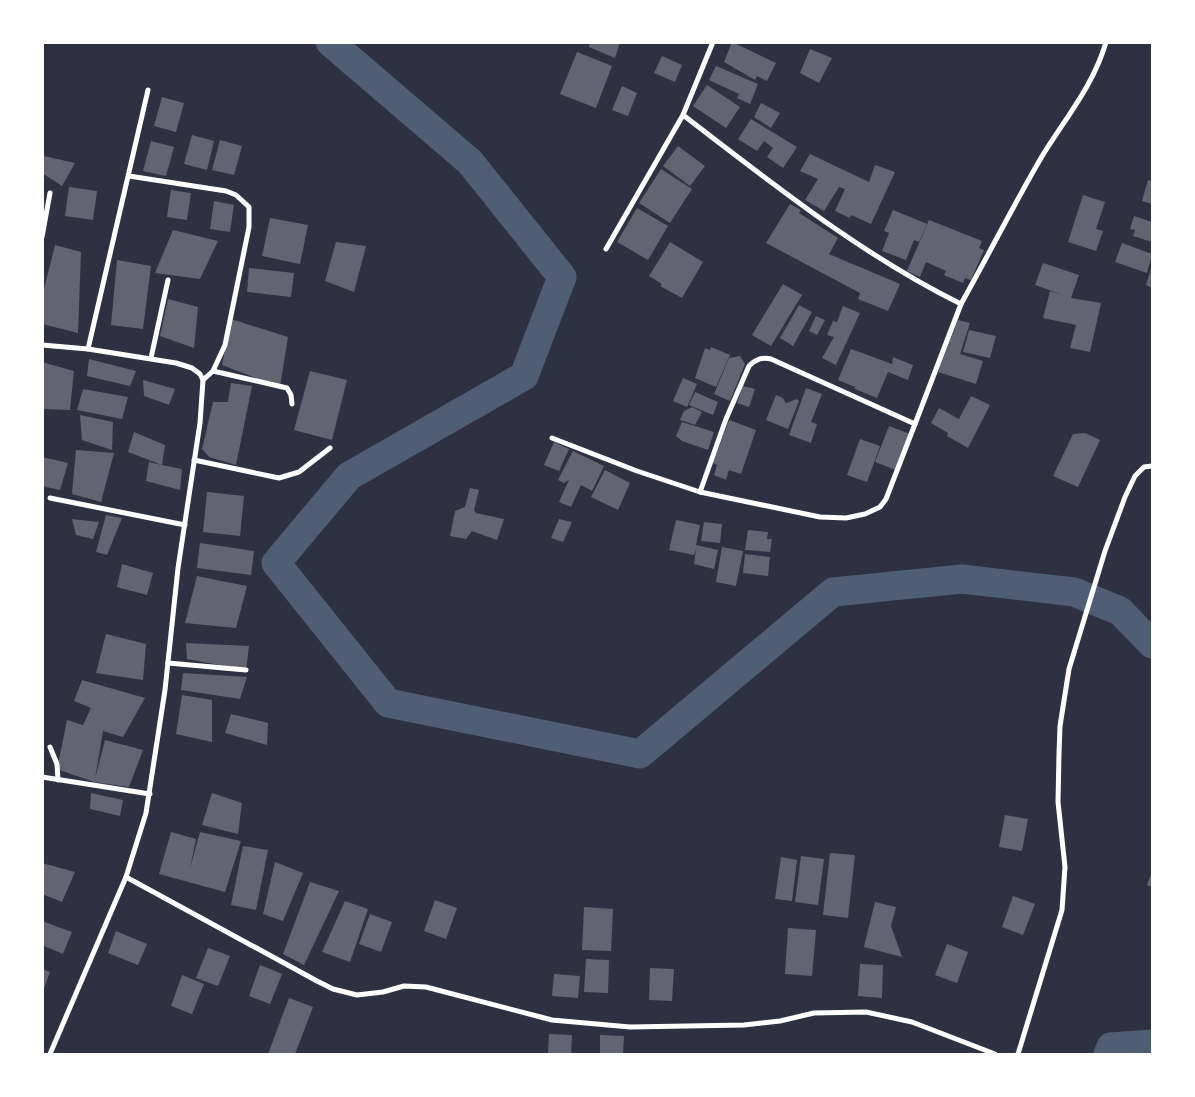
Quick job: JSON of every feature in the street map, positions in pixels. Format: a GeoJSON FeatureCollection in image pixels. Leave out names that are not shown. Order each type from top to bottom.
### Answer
{"type":"FeatureCollection","features":[{"type":"Feature","properties":{"kind":"street"},"geometry":{"type":"LineString","coordinates":[[606,249],[683,115],[713,42]]}},
{"type":"Feature","properties":{"kind":"street"},"geometry":{"type":"LineString","coordinates":[[552,438],[636,471],[700,492],[820,517],[846,518],[865,514],[880,507],[886,499],[961,304],[1042,158],[1102,59],[1106,42]]}},
{"type":"Feature","properties":{"kind":"street"},"geometry":{"type":"LineString","coordinates":[[88,349],[109,251],[130,176],[148,90]]}},
{"type":"Feature","properties":{"kind":"street"},"geometry":{"type":"LineString","coordinates":[[683,115],[849,239],[916,282],[961,304]]}},
{"type":"Feature","properties":{"kind":"street"},"geometry":{"type":"LineString","coordinates":[[130,176],[226,191],[236,195],[249,207],[249,227],[225,345],[220,361],[203,380]]}},
{"type":"Feature","properties":{"kind":"street"},"geometry":{"type":"LineString","coordinates":[[42,237],[50,193]]}},
{"type":"Feature","properties":{"kind":"street"},"geometry":{"type":"LineString","coordinates":[[151,358],[168,280]]}},
{"type":"Feature","properties":{"kind":"street"},"geometry":{"type":"LineString","coordinates":[[42,345],[151,358],[192,368],[200,374],[203,380],[150,794],[126,877],[50,1054]]}},
{"type":"Feature","properties":{"kind":"street"},"geometry":{"type":"LineString","coordinates":[[700,492],[726,419],[749,366],[756,360],[771,359],[915,424]]}},
{"type":"Feature","properties":{"kind":"street"},"geometry":{"type":"LineString","coordinates":[[213,371],[287,388],[291,395],[292,404]]}},
{"type":"Feature","properties":{"kind":"street"},"geometry":{"type":"LineString","coordinates":[[194,460],[279,478],[299,472],[330,448]]}},
{"type":"Feature","properties":{"kind":"street"},"geometry":{"type":"LineString","coordinates":[[1018,1054],[1062,910],[1065,867],[1058,802],[1060,726],[1069,669],[1125,497],[1135,476],[1144,467],[1152,466]]}},
{"type":"Feature","properties":{"kind":"street"},"geometry":{"type":"LineString","coordinates":[[50,498],[185,525]]}},
{"type":"Feature","properties":{"kind":"street"},"geometry":{"type":"LineString","coordinates":[[168,663],[246,670]]}},
{"type":"Feature","properties":{"kind":"street"},"geometry":{"type":"LineString","coordinates":[[50,746],[57,764],[58,780]]}},
{"type":"Feature","properties":{"kind":"street"},"geometry":{"type":"LineString","coordinates":[[42,777],[150,794]]}},
{"type":"Feature","properties":{"kind":"street"},"geometry":{"type":"LineString","coordinates":[[126,877],[317,982],[346,993],[368,995],[404,986],[426,987],[559,1021],[630,1027],[737,1026],[780,1021],[814,1012],[866,1012],[912,1022],[995,1054]]}},
{"type":"Feature","properties":{"kind":"building"},"geometry":{"type":"Polygon","coordinates":[[[590,42],[620,42],[615,58],[589,47],[590,42]]]}},
{"type":"Feature","properties":{"kind":"building"},"geometry":{"type":"Polygon","coordinates":[[[732,42],[776,63],[767,81],[757,76],[755,80],[724,62],[732,42]]]}},
{"type":"Feature","properties":{"kind":"building"},"geometry":{"type":"Polygon","coordinates":[[[810,49],[832,58],[819,83],[800,73],[810,49]]]}},
{"type":"Feature","properties":{"kind":"building"},"geometry":{"type":"Polygon","coordinates":[[[577,52],[612,66],[596,108],[560,94],[577,52]]]}},
{"type":"Feature","properties":{"kind":"building"},"geometry":{"type":"Polygon","coordinates":[[[662,56],[682,65],[675,82],[654,73],[662,56]]]}},
{"type":"Feature","properties":{"kind":"building"},"geometry":{"type":"Polygon","coordinates":[[[716,66],[758,84],[750,104],[737,98],[739,94],[709,80],[716,66]]]}},
{"type":"Feature","properties":{"kind":"building"},"geometry":{"type":"Polygon","coordinates":[[[707,85],[740,107],[726,128],[693,106],[707,85]]]}},
{"type":"Feature","properties":{"kind":"building"},"geometry":{"type":"Polygon","coordinates":[[[622,86],[637,93],[628,116],[612,110],[622,86]]]}},
{"type":"Feature","properties":{"kind":"building"},"geometry":{"type":"Polygon","coordinates":[[[162,97],[184,103],[176,132],[154,126],[162,97]]]}},
{"type":"Feature","properties":{"kind":"building"},"geometry":{"type":"Polygon","coordinates":[[[761,103],[780,113],[771,128],[754,117],[761,103]]]}},
{"type":"Feature","properties":{"kind":"building"},"geometry":{"type":"Polygon","coordinates":[[[751,119],[797,147],[783,168],[767,157],[773,148],[764,141],[757,151],[738,139],[751,119]]]}},
{"type":"Feature","properties":{"kind":"building"},"geometry":{"type":"Polygon","coordinates":[[[192,135],[214,141],[207,170],[184,164],[192,135]]]}},
{"type":"Feature","properties":{"kind":"building"},"geometry":{"type":"Polygon","coordinates":[[[220,140],[242,146],[234,175],[212,170],[220,140]]]}},
{"type":"Feature","properties":{"kind":"building"},"geometry":{"type":"Polygon","coordinates":[[[151,141],[174,147],[166,176],[143,171],[151,141]]]}},
{"type":"Feature","properties":{"kind":"building"},"geometry":{"type":"Polygon","coordinates":[[[678,146],[705,166],[690,186],[663,166],[678,146]]]}},
{"type":"Feature","properties":{"kind":"building"},"geometry":{"type":"Polygon","coordinates":[[[810,154],[869,182],[875,165],[895,172],[871,224],[851,215],[850,218],[835,211],[845,189],[839,187],[824,211],[805,200],[818,179],[800,171],[810,154]]]}},
{"type":"Feature","properties":{"kind":"building"},"geometry":{"type":"Polygon","coordinates":[[[44,156],[75,163],[62,186],[42,173],[44,156]]]}},
{"type":"Feature","properties":{"kind":"building"},"geometry":{"type":"Polygon","coordinates":[[[661,169],[692,189],[670,223],[639,203],[661,169]]]}},
{"type":"Feature","properties":{"kind":"building"},"geometry":{"type":"Polygon","coordinates":[[[1148,180],[1152,181],[1152,204],[1142,201],[1148,180]]]}},
{"type":"Feature","properties":{"kind":"building"},"geometry":{"type":"Polygon","coordinates":[[[69,187],[97,191],[93,220],[65,216],[69,187]]]}},
{"type":"Feature","properties":{"kind":"building"},"geometry":{"type":"Polygon","coordinates":[[[171,190],[191,193],[187,220],[167,217],[171,190]]]}},
{"type":"Feature","properties":{"kind":"building"},"geometry":{"type":"Polygon","coordinates":[[[1083,195],[1105,202],[1096,229],[1103,231],[1096,251],[1068,242],[1083,195]]]}},
{"type":"Feature","properties":{"kind":"building"},"geometry":{"type":"Polygon","coordinates":[[[214,201],[234,205],[230,232],[210,229],[214,201]]]}},
{"type":"Feature","properties":{"kind":"building"},"geometry":{"type":"Polygon","coordinates":[[[790,204],[801,210],[799,213],[838,238],[829,254],[900,284],[888,311],[858,299],[860,293],[766,243],[790,204]]]}},
{"type":"Feature","properties":{"kind":"building"},"geometry":{"type":"Polygon","coordinates":[[[637,208],[668,226],[648,260],[617,242],[637,208]]]}},
{"type":"Feature","properties":{"kind":"building"},"geometry":{"type":"Polygon","coordinates":[[[893,210],[927,224],[919,242],[914,240],[906,260],[882,251],[889,233],[884,231],[893,210]]]}},
{"type":"Feature","properties":{"kind":"building"},"geometry":{"type":"Polygon","coordinates":[[[1134,216],[1152,222],[1152,242],[1133,236],[1135,230],[1130,229],[1134,216]]]}},
{"type":"Feature","properties":{"kind":"building"},"geometry":{"type":"Polygon","coordinates":[[[270,218],[308,225],[300,264],[262,256],[270,218]]]}},
{"type":"Feature","properties":{"kind":"building"},"geometry":{"type":"Polygon","coordinates":[[[929,220],[982,241],[979,248],[984,250],[971,280],[965,278],[963,283],[944,275],[946,271],[926,262],[920,277],[907,271],[929,220]]]}},
{"type":"Feature","properties":{"kind":"building"},"geometry":{"type":"Polygon","coordinates":[[[173,230],[218,241],[200,279],[155,273],[173,230]]]}},
{"type":"Feature","properties":{"kind":"building"},"geometry":{"type":"Polygon","coordinates":[[[336,242],[366,246],[354,292],[325,281],[336,242]]]}},
{"type":"Feature","properties":{"kind":"building"},"geometry":{"type":"Polygon","coordinates":[[[670,242],[703,262],[682,298],[660,286],[662,284],[649,276],[670,242]]]}},
{"type":"Feature","properties":{"kind":"building"},"geometry":{"type":"Polygon","coordinates":[[[1122,243],[1152,254],[1147,273],[1115,262],[1122,243]]]}},
{"type":"Feature","properties":{"kind":"building"},"geometry":{"type":"Polygon","coordinates":[[[55,245],[81,252],[78,333],[42,324],[42,297],[55,245]]]}},
{"type":"Feature","properties":{"kind":"building"},"geometry":{"type":"Polygon","coordinates":[[[117,260],[151,266],[143,329],[111,325],[117,260]]]}},
{"type":"Feature","properties":{"kind":"building"},"geometry":{"type":"Polygon","coordinates":[[[1043,263],[1079,275],[1071,298],[1101,303],[1090,352],[1070,348],[1076,325],[1043,318],[1050,291],[1063,295],[1035,285],[1043,263]]]}},
{"type":"Feature","properties":{"kind":"building"},"geometry":{"type":"Polygon","coordinates":[[[1152,266],[1152,288],[1146,285],[1152,266]]]}},
{"type":"Feature","properties":{"kind":"building"},"geometry":{"type":"Polygon","coordinates":[[[249,268],[294,273],[291,297],[247,292],[249,268]]]}},
{"type":"Feature","properties":{"kind":"building"},"geometry":{"type":"Polygon","coordinates":[[[783,284],[802,295],[771,346],[752,335],[783,284]]]}},
{"type":"Feature","properties":{"kind":"building"},"geometry":{"type":"Polygon","coordinates":[[[168,299],[198,307],[194,348],[160,336],[168,299]]]}},
{"type":"Feature","properties":{"kind":"building"},"geometry":{"type":"Polygon","coordinates":[[[799,305],[812,312],[793,346],[780,338],[799,305]]]}},
{"type":"Feature","properties":{"kind":"building"},"geometry":{"type":"Polygon","coordinates":[[[843,306],[860,313],[836,365],[822,358],[834,337],[827,335],[833,321],[837,322],[843,306]]]}},
{"type":"Feature","properties":{"kind":"building"},"geometry":{"type":"Polygon","coordinates":[[[816,316],[825,320],[817,335],[809,331],[816,316]]]}},
{"type":"Feature","properties":{"kind":"building"},"geometry":{"type":"Polygon","coordinates":[[[231,319],[288,337],[280,387],[222,365],[231,319]]]}},
{"type":"Feature","properties":{"kind":"building"},"geometry":{"type":"Polygon","coordinates":[[[958,320],[970,323],[960,354],[983,361],[976,384],[938,372],[958,320]]]}},
{"type":"Feature","properties":{"kind":"building"},"geometry":{"type":"Polygon","coordinates":[[[969,330],[996,336],[990,358],[963,352],[969,330]]]}},
{"type":"Feature","properties":{"kind":"building"},"geometry":{"type":"Polygon","coordinates":[[[711,347],[730,355],[716,387],[695,378],[705,348],[710,350],[711,347]]]}},
{"type":"Feature","properties":{"kind":"building"},"geometry":{"type":"Polygon","coordinates":[[[851,349],[892,364],[893,357],[913,365],[908,380],[888,372],[877,398],[838,380],[851,349]]]}},
{"type":"Feature","properties":{"kind":"building"},"geometry":{"type":"Polygon","coordinates":[[[740,356],[745,364],[730,401],[714,394],[729,358],[740,356]]]}},
{"type":"Feature","properties":{"kind":"building"},"geometry":{"type":"Polygon","coordinates":[[[89,359],[136,371],[130,386],[87,376],[89,359]]]}},
{"type":"Feature","properties":{"kind":"building"},"geometry":{"type":"Polygon","coordinates":[[[42,362],[74,371],[70,410],[42,409],[42,362]]]}},
{"type":"Feature","properties":{"kind":"building"},"geometry":{"type":"Polygon","coordinates":[[[310,371],[347,380],[332,440],[294,430],[310,371]]]}},
{"type":"Feature","properties":{"kind":"building"},"geometry":{"type":"Polygon","coordinates":[[[683,378],[697,384],[687,407],[673,401],[683,378]]]}},
{"type":"Feature","properties":{"kind":"building"},"geometry":{"type":"Polygon","coordinates":[[[143,380],[175,389],[169,405],[144,396],[143,380]]]}},
{"type":"Feature","properties":{"kind":"building"},"geometry":{"type":"Polygon","coordinates":[[[231,383],[252,386],[236,465],[209,457],[202,449],[213,402],[228,402],[231,383]]]}},
{"type":"Feature","properties":{"kind":"building"},"geometry":{"type":"Polygon","coordinates":[[[743,386],[755,389],[749,407],[737,403],[743,386]]]}},
{"type":"Feature","properties":{"kind":"building"},"geometry":{"type":"Polygon","coordinates":[[[806,388],[822,394],[811,422],[817,424],[811,443],[789,435],[806,388]]]}},
{"type":"Feature","properties":{"kind":"building"},"geometry":{"type":"Polygon","coordinates":[[[83,389],[128,397],[122,419],[77,410],[83,389]]]}},
{"type":"Feature","properties":{"kind":"building"},"geometry":{"type":"Polygon","coordinates":[[[695,392],[718,402],[713,415],[689,405],[695,392]]]}},
{"type":"Feature","properties":{"kind":"building"},"geometry":{"type":"Polygon","coordinates":[[[776,395],[783,398],[786,403],[797,399],[799,401],[788,429],[766,420],[776,395]]]}},
{"type":"Feature","properties":{"kind":"building"},"geometry":{"type":"Polygon","coordinates":[[[971,396],[990,405],[968,448],[947,436],[948,433],[931,423],[939,408],[959,419],[971,396]]]}},
{"type":"Feature","properties":{"kind":"building"},"geometry":{"type":"Polygon","coordinates":[[[692,407],[702,412],[695,425],[680,420],[684,411],[692,407]]]}},
{"type":"Feature","properties":{"kind":"building"},"geometry":{"type":"Polygon","coordinates":[[[80,415],[113,422],[112,450],[82,440],[80,415]]]}},
{"type":"Feature","properties":{"kind":"building"},"geometry":{"type":"Polygon","coordinates":[[[729,420],[756,430],[741,474],[729,470],[726,480],[714,475],[717,465],[713,463],[729,420]]]}},
{"type":"Feature","properties":{"kind":"building"},"geometry":{"type":"Polygon","coordinates":[[[682,422],[714,432],[708,450],[682,441],[676,436],[682,422]]]}},
{"type":"Feature","properties":{"kind":"building"},"geometry":{"type":"Polygon","coordinates":[[[889,426],[910,434],[896,470],[875,462],[889,426]]]}},
{"type":"Feature","properties":{"kind":"building"},"geometry":{"type":"Polygon","coordinates":[[[134,432],[165,445],[162,465],[128,452],[134,432]]]}},
{"type":"Feature","properties":{"kind":"building"},"geometry":{"type":"Polygon","coordinates":[[[1085,433],[1100,440],[1078,487],[1053,476],[1073,434],[1085,433]]]}},
{"type":"Feature","properties":{"kind":"building"},"geometry":{"type":"Polygon","coordinates":[[[860,439],[880,446],[867,482],[847,475],[860,439]]]}},
{"type":"Feature","properties":{"kind":"building"},"geometry":{"type":"Polygon","coordinates":[[[554,442],[569,449],[559,471],[544,465],[554,442]]]}},
{"type":"Feature","properties":{"kind":"building"},"geometry":{"type":"Polygon","coordinates":[[[76,450],[114,453],[101,502],[72,494],[76,450]]]}},
{"type":"Feature","properties":{"kind":"building"},"geometry":{"type":"Polygon","coordinates":[[[573,451],[604,466],[592,491],[581,485],[571,507],[559,502],[569,480],[564,483],[558,480],[573,451]]]}},
{"type":"Feature","properties":{"kind":"building"},"geometry":{"type":"Polygon","coordinates":[[[42,457],[68,463],[60,490],[42,486],[42,457]]]}},
{"type":"Feature","properties":{"kind":"building"},"geometry":{"type":"Polygon","coordinates":[[[149,462],[182,469],[180,490],[146,481],[149,462]]]}},
{"type":"Feature","properties":{"kind":"building"},"geometry":{"type":"Polygon","coordinates":[[[605,470],[630,483],[618,510],[591,497],[605,470]]]}},
{"type":"Feature","properties":{"kind":"building"},"geometry":{"type":"Polygon","coordinates":[[[470,488],[479,490],[474,510],[476,513],[504,519],[497,540],[472,531],[466,539],[450,536],[455,511],[465,507],[470,488]]]}},
{"type":"Feature","properties":{"kind":"building"},"geometry":{"type":"Polygon","coordinates":[[[207,492],[244,496],[240,536],[203,532],[207,492]]]}},
{"type":"Feature","properties":{"kind":"building"},"geometry":{"type":"Polygon","coordinates":[[[106,515],[122,518],[107,555],[96,552],[106,515]]]}},
{"type":"Feature","properties":{"kind":"building"},"geometry":{"type":"Polygon","coordinates":[[[72,519],[99,522],[93,539],[76,535],[72,519]]]}},
{"type":"Feature","properties":{"kind":"building"},"geometry":{"type":"Polygon","coordinates":[[[559,519],[572,522],[563,542],[551,538],[559,519]]]}},
{"type":"Feature","properties":{"kind":"building"},"geometry":{"type":"Polygon","coordinates":[[[676,520],[700,525],[696,545],[718,550],[714,569],[694,564],[696,549],[694,555],[669,550],[676,520]]]}},
{"type":"Feature","properties":{"kind":"building"},"geometry":{"type":"Polygon","coordinates":[[[704,522],[722,524],[720,543],[701,541],[704,522]]]}},
{"type":"Feature","properties":{"kind":"building"},"geometry":{"type":"Polygon","coordinates":[[[748,530],[768,532],[767,539],[772,539],[770,552],[745,550],[748,530]]]}},
{"type":"Feature","properties":{"kind":"building"},"geometry":{"type":"Polygon","coordinates":[[[200,543],[254,551],[251,575],[197,568],[200,543]]]}},
{"type":"Feature","properties":{"kind":"building"},"geometry":{"type":"Polygon","coordinates":[[[722,547],[743,551],[736,586],[716,582],[722,547]]]}},
{"type":"Feature","properties":{"kind":"building"},"geometry":{"type":"Polygon","coordinates":[[[745,554],[770,557],[768,576],[743,573],[745,554]]]}},
{"type":"Feature","properties":{"kind":"building"},"geometry":{"type":"Polygon","coordinates":[[[122,564],[153,573],[147,595],[117,587],[122,564]]]}},
{"type":"Feature","properties":{"kind":"building"},"geometry":{"type":"Polygon","coordinates":[[[197,576],[247,586],[236,628],[185,623],[197,576]]]}},
{"type":"Feature","properties":{"kind":"building"},"geometry":{"type":"Polygon","coordinates":[[[106,634],[146,644],[143,680],[96,673],[106,634]]]}},
{"type":"Feature","properties":{"kind":"building"},"geometry":{"type":"Polygon","coordinates":[[[186,643],[249,646],[246,670],[187,659],[186,643]]]}},
{"type":"Feature","properties":{"kind":"building"},"geometry":{"type":"Polygon","coordinates":[[[183,673],[247,677],[240,699],[181,690],[183,673]]]}},
{"type":"Feature","properties":{"kind":"building"},"geometry":{"type":"Polygon","coordinates":[[[82,680],[145,698],[123,737],[103,731],[95,779],[105,740],[143,750],[129,787],[94,782],[57,769],[67,720],[83,725],[91,708],[74,701],[82,680]]]}},
{"type":"Feature","properties":{"kind":"building"},"geometry":{"type":"Polygon","coordinates":[[[182,695],[212,700],[212,742],[176,734],[182,695]]]}},
{"type":"Feature","properties":{"kind":"building"},"geometry":{"type":"Polygon","coordinates":[[[231,714],[268,723],[267,745],[225,733],[231,714]]]}},
{"type":"Feature","properties":{"kind":"building"},"geometry":{"type":"Polygon","coordinates":[[[91,793],[123,800],[120,816],[90,809],[91,793]]]}},
{"type":"Feature","properties":{"kind":"building"},"geometry":{"type":"Polygon","coordinates":[[[212,793],[242,803],[238,834],[202,825],[212,793]]]}},
{"type":"Feature","properties":{"kind":"building"},"geometry":{"type":"Polygon","coordinates":[[[1005,815],[1028,819],[1022,851],[999,847],[1005,815]]]}},
{"type":"Feature","properties":{"kind":"building"},"geometry":{"type":"Polygon","coordinates":[[[171,832],[196,839],[190,868],[200,832],[241,841],[225,892],[159,874],[171,832]]]}},
{"type":"Feature","properties":{"kind":"building"},"geometry":{"type":"Polygon","coordinates":[[[243,846],[268,850],[256,910],[231,905],[243,846]]]}},
{"type":"Feature","properties":{"kind":"building"},"geometry":{"type":"Polygon","coordinates":[[[830,853],[855,855],[848,918],[823,915],[830,853]]]}},
{"type":"Feature","properties":{"kind":"building"},"geometry":{"type":"Polygon","coordinates":[[[801,856],[824,859],[818,905],[795,902],[801,856]]]}},
{"type":"Feature","properties":{"kind":"building"},"geometry":{"type":"Polygon","coordinates":[[[781,857],[797,860],[792,901],[775,899],[781,857]]]}},
{"type":"Feature","properties":{"kind":"building"},"geometry":{"type":"Polygon","coordinates":[[[275,862],[303,873],[283,921],[263,914],[275,862]]]}},
{"type":"Feature","properties":{"kind":"building"},"geometry":{"type":"Polygon","coordinates":[[[42,863],[75,872],[62,902],[42,894],[42,863]]]}},
{"type":"Feature","properties":{"kind":"building"},"geometry":{"type":"Polygon","coordinates":[[[1152,871],[1152,887],[1147,885],[1152,871]]]}},
{"type":"Feature","properties":{"kind":"building"},"geometry":{"type":"Polygon","coordinates":[[[310,882],[339,891],[304,965],[283,954],[310,882]]]}},
{"type":"Feature","properties":{"kind":"building"},"geometry":{"type":"Polygon","coordinates":[[[1013,896],[1035,904],[1023,935],[1002,927],[1013,896]]]}},
{"type":"Feature","properties":{"kind":"building"},"geometry":{"type":"Polygon","coordinates":[[[435,900],[457,908],[446,939],[424,931],[435,900]]]}},
{"type":"Feature","properties":{"kind":"building"},"geometry":{"type":"Polygon","coordinates":[[[345,901],[368,909],[350,962],[322,952],[345,901]]]}},
{"type":"Feature","properties":{"kind":"building"},"geometry":{"type":"Polygon","coordinates":[[[875,902],[896,907],[891,926],[902,957],[864,947],[875,902]]]}},
{"type":"Feature","properties":{"kind":"building"},"geometry":{"type":"Polygon","coordinates":[[[584,907],[613,909],[611,951],[582,950],[584,907]]]}},
{"type":"Feature","properties":{"kind":"building"},"geometry":{"type":"Polygon","coordinates":[[[370,914],[392,922],[381,952],[359,944],[370,914]]]}},
{"type":"Feature","properties":{"kind":"building"},"geometry":{"type":"Polygon","coordinates":[[[42,921],[72,932],[63,954],[42,945],[42,921]]]}},
{"type":"Feature","properties":{"kind":"building"},"geometry":{"type":"Polygon","coordinates":[[[788,928],[816,930],[812,976],[785,974],[788,928]]]}},
{"type":"Feature","properties":{"kind":"building"},"geometry":{"type":"Polygon","coordinates":[[[116,931],[147,944],[138,965],[108,953],[116,931]]]}},
{"type":"Feature","properties":{"kind":"building"},"geometry":{"type":"Polygon","coordinates":[[[947,944],[968,952],[957,983],[935,975],[947,944]]]}},
{"type":"Feature","properties":{"kind":"building"},"geometry":{"type":"Polygon","coordinates":[[[208,948],[230,956],[218,986],[196,978],[208,948]]]}},
{"type":"Feature","properties":{"kind":"building"},"geometry":{"type":"Polygon","coordinates":[[[586,959],[609,960],[608,993],[584,992],[586,959]]]}},
{"type":"Feature","properties":{"kind":"building"},"geometry":{"type":"Polygon","coordinates":[[[860,964],[883,965],[882,998],[858,996],[860,964]]]}},
{"type":"Feature","properties":{"kind":"building"},"geometry":{"type":"Polygon","coordinates":[[[260,965],[282,974],[270,1004],[249,996],[260,965]]]}},
{"type":"Feature","properties":{"kind":"building"},"geometry":{"type":"Polygon","coordinates":[[[650,968],[674,969],[672,1001],[649,1000],[650,968]]]}},
{"type":"Feature","properties":{"kind":"building"},"geometry":{"type":"Polygon","coordinates":[[[42,969],[50,972],[43,991],[42,991],[42,969]]]}},
{"type":"Feature","properties":{"kind":"building"},"geometry":{"type":"Polygon","coordinates":[[[554,974],[580,976],[578,998],[552,996],[554,974]]]}},
{"type":"Feature","properties":{"kind":"building"},"geometry":{"type":"Polygon","coordinates":[[[182,975],[204,984],[192,1014],[171,1006],[182,975]]]}},
{"type":"Feature","properties":{"kind":"building"},"geometry":{"type":"Polygon","coordinates":[[[289,998],[313,1007],[295,1054],[268,1054],[289,998]]]}},
{"type":"Feature","properties":{"kind":"building"},"geometry":{"type":"Polygon","coordinates":[[[549,1034],[572,1035],[571,1054],[548,1054],[549,1034]]]}},
{"type":"Feature","properties":{"kind":"building"},"geometry":{"type":"Polygon","coordinates":[[[600,1035],[624,1036],[623,1054],[600,1054],[600,1035]]]}},
{"type":"Feature","properties":{"kind":"waterway"},"geometry":{"type":"LineString","coordinates":[[330,42],[470,162],[562,277],[524,376],[349,476],[276,563],[388,703],[640,754],[833,592],[962,579],[1074,592],[1120,611],[1152,644]]}},
{"type":"Feature","properties":{"kind":"waterway"},"geometry":{"type":"LineString","coordinates":[[1108,1054],[1111,1047],[1152,1044]]}}]}
